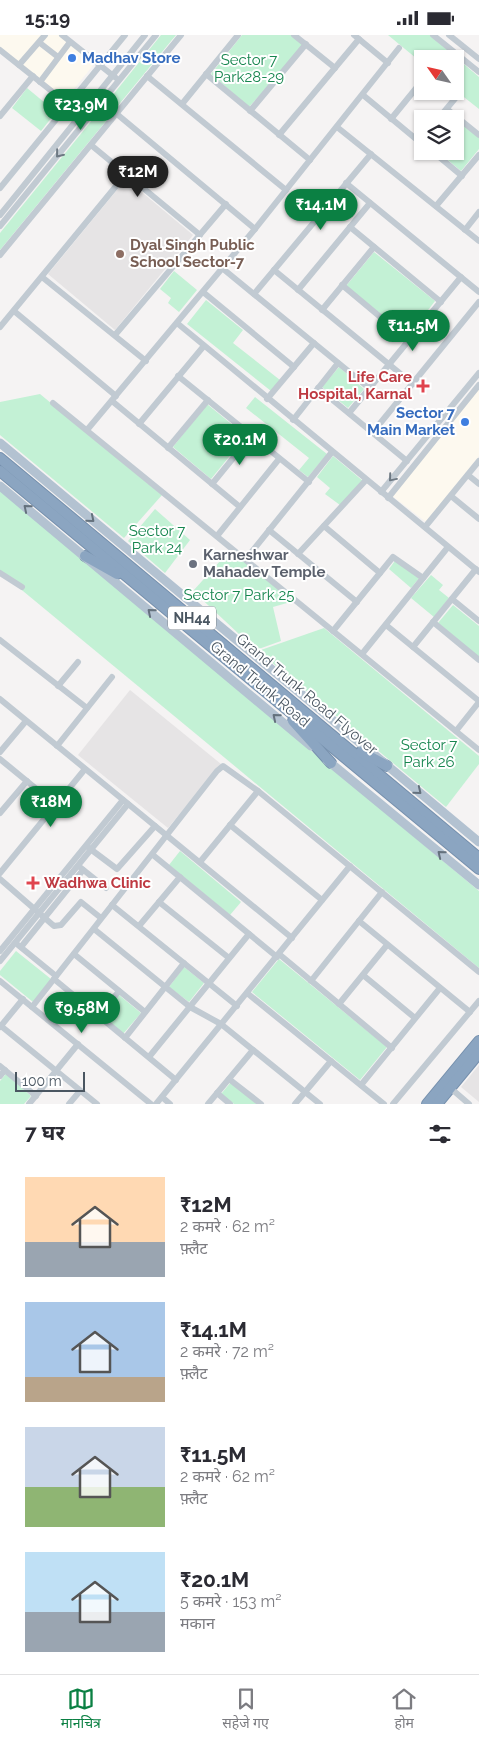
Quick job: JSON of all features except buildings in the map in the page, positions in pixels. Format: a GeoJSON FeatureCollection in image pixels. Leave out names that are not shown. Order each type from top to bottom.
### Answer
{"type":"FeatureCollection","features":[{"type":"Feature","properties":{"kind":"highway","name":"Grand Trunk Road Flyover"},"geometry":{"type":"LineString","coordinates":[[0,458],[137,585]]}},
{"type":"Feature","properties":{"kind":"highway","name":"Grand Trunk Road Flyover"},"geometry":{"type":"LineString","coordinates":[[0,471],[59,514],[479,858]]}},
{"type":"Feature","properties":{"kind":"highway"},"geometry":{"type":"LineString","coordinates":[[85,557],[137,585]]}},
{"type":"Feature","properties":{"kind":"highway","name":"Grand Trunk Road"},"geometry":{"type":"LineString","coordinates":[[137,585],[278,702]]}},
{"type":"Feature","properties":{"kind":"highway"},"geometry":{"type":"LineString","coordinates":[[278,702],[330,763]]}},
{"type":"Feature","properties":{"kind":"highway","name":"Grand Trunk Road Flyover"},"geometry":{"type":"LineString","coordinates":[[278,702],[479,869]]}},
{"type":"Feature","properties":{"kind":"highway"},"geometry":{"type":"LineString","coordinates":[[320,726],[365,755],[387,766]]}},
{"type":"Feature","properties":{"kind":"highway"},"geometry":{"type":"LineString","coordinates":[[437,1104],[447,1085],[479,1041]]}},
{"type":"Feature","properties":{"kind":"highway"},"geometry":{"type":"LineString","coordinates":[[427,1104],[479,1053]]}},
{"type":"Feature","properties":{"kind":"main road","name":"Grand Trunk Road"},"geometry":{"type":"LineString","coordinates":[[0,443],[479,842]]}},
{"type":"Feature","properties":{"kind":"main road","name":"Grand Trunk Road"},"geometry":{"type":"LineString","coordinates":[[0,485],[330,763],[479,885]]}},
{"type":"Feature","properties":{"kind":"street"},"geometry":{"type":"LineString","coordinates":[[19,65],[45,35]]}},
{"type":"Feature","properties":{"kind":"street"},"geometry":{"type":"LineString","coordinates":[[0,188],[125,35]]}},
{"type":"Feature","properties":{"kind":"street"},"geometry":{"type":"LineString","coordinates":[[0,215],[145,35]]}},
{"type":"Feature","properties":{"kind":"street"},"geometry":{"type":"LineString","coordinates":[[0,226],[156,35]]}},
{"type":"Feature","properties":{"kind":"street"},"geometry":{"type":"LineString","coordinates":[[0,255],[181,35]]}},
{"type":"Feature","properties":{"kind":"street"},"geometry":{"type":"LineString","coordinates":[[182,104],[238,35]]}},
{"type":"Feature","properties":{"kind":"street"},"geometry":{"type":"LineString","coordinates":[[294,35],[335,68]]}},
{"type":"Feature","properties":{"kind":"street"},"geometry":{"type":"LineString","coordinates":[[433,35],[479,72]]}},
{"type":"Feature","properties":{"kind":"street"},"geometry":{"type":"LineString","coordinates":[[449,35],[479,59]]}},
{"type":"Feature","properties":{"kind":"street"},"geometry":{"type":"LineString","coordinates":[[40,82],[58,57],[66,37],[119,81]]}},
{"type":"Feature","properties":{"kind":"street"},"geometry":{"type":"LineString","coordinates":[[280,135],[335,68],[356,37],[388,63]]}},
{"type":"Feature","properties":{"kind":"street"},"geometry":{"type":"LineString","coordinates":[[40,43],[58,57]]}},
{"type":"Feature","properties":{"kind":"street"},"geometry":{"type":"LineString","coordinates":[[250,111],[306,44]]}},
{"type":"Feature","properties":{"kind":"street"},"geometry":{"type":"LineString","coordinates":[[87,430],[255,229],[399,48]]}},
{"type":"Feature","properties":{"kind":"street"},"geometry":{"type":"LineString","coordinates":[[1,53],[69,105]]}},
{"type":"Feature","properties":{"kind":"street"},"geometry":{"type":"LineString","coordinates":[[206,74],[310,160]]}},
{"type":"Feature","properties":{"kind":"street"},"geometry":{"type":"LineString","coordinates":[[0,116],[33,76]]}},
{"type":"Feature","properties":{"kind":"street"},"geometry":{"type":"LineString","coordinates":[[148,76],[286,190]]}},
{"type":"Feature","properties":{"kind":"street"},"geometry":{"type":"LineString","coordinates":[[391,119],[414,91]]}},
{"type":"Feature","properties":{"kind":"street"},"geometry":{"type":"LineString","coordinates":[[362,95],[414,135]]}},
{"type":"Feature","properties":{"kind":"street"},"geometry":{"type":"LineString","coordinates":[[96,96],[255,229]]}},
{"type":"Feature","properties":{"kind":"street"},"geometry":{"type":"LineString","coordinates":[[454,100],[447,109],[479,135]]}},
{"type":"Feature","properties":{"kind":"street"},"geometry":{"type":"LineString","coordinates":[[337,127],[479,241]]}},
{"type":"Feature","properties":{"kind":"street"},"geometry":{"type":"LineString","coordinates":[[91,145],[200,235]]}},
{"type":"Feature","properties":{"kind":"street"},"geometry":{"type":"LineString","coordinates":[[254,294],[371,154]]}},
{"type":"Feature","properties":{"kind":"street"},"geometry":{"type":"LineString","coordinates":[[436,207],[479,155]]}},
{"type":"Feature","properties":{"kind":"street"},"geometry":{"type":"LineString","coordinates":[[443,160],[462,176]]}},
{"type":"Feature","properties":{"kind":"street"},"geometry":{"type":"LineString","coordinates":[[0,327],[126,174]]}},
{"type":"Feature","properties":{"kind":"street"},"geometry":{"type":"LineString","coordinates":[[346,183],[479,292]]}},
{"type":"Feature","properties":{"kind":"street"},"geometry":{"type":"LineString","coordinates":[[298,290],[370,203]]}},
{"type":"Feature","properties":{"kind":"street"},"geometry":{"type":"LineString","coordinates":[[115,335],[226,204]]}},
{"type":"Feature","properties":{"kind":"street"},"geometry":{"type":"LineString","coordinates":[[465,230],[479,212]]}},
{"type":"Feature","properties":{"kind":"street"},"geometry":{"type":"LineString","coordinates":[[350,227],[441,302]]}},
{"type":"Feature","properties":{"kind":"street"},"geometry":{"type":"LineString","coordinates":[[322,310],[374,247]]}},
{"type":"Feature","properties":{"kind":"street"},"geometry":{"type":"LineString","coordinates":[[222,268],[369,389]]}},
{"type":"Feature","properties":{"kind":"street"},"geometry":{"type":"LineString","coordinates":[[274,271],[413,383]]}},
{"type":"Feature","properties":{"kind":"street"},"geometry":{"type":"LineString","coordinates":[[42,277],[146,361]]}},
{"type":"Feature","properties":{"kind":"street"},"geometry":{"type":"LineString","coordinates":[[349,413],[462,277]]}},
{"type":"Feature","properties":{"kind":"street"},"geometry":{"type":"LineString","coordinates":[[342,285],[409,341]]}},
{"type":"Feature","properties":{"kind":"street"},"geometry":{"type":"LineString","coordinates":[[203,292],[294,367]]}},
{"type":"Feature","properties":{"kind":"street"},"geometry":{"type":"LineString","coordinates":[[373,433],[479,303]]}},
{"type":"Feature","properties":{"kind":"street"},"geometry":{"type":"LineString","coordinates":[[14,311],[139,423],[240,507]]}},
{"type":"Feature","properties":{"kind":"street"},"geometry":{"type":"LineString","coordinates":[[177,323],[203,347],[477,571],[413,647]]}},
{"type":"Feature","properties":{"kind":"street"},"geometry":{"type":"LineString","coordinates":[[267,399],[314,343]]}},
{"type":"Feature","properties":{"kind":"street"},"geometry":{"type":"LineString","coordinates":[[139,423],[203,347]]}},
{"type":"Feature","properties":{"kind":"street"},"geometry":{"type":"LineString","coordinates":[[292,419],[338,363]]}},
{"type":"Feature","properties":{"kind":"street"},"geometry":{"type":"LineString","coordinates":[[381,492],[479,373]]}},
{"type":"Feature","properties":{"kind":"street"},"geometry":{"type":"LineString","coordinates":[[178,376],[309,482]]}},
{"type":"Feature","properties":{"kind":"street"},"geometry":{"type":"LineString","coordinates":[[388,497],[479,385]]}},
{"type":"Feature","properties":{"kind":"street"},"geometry":{"type":"LineString","coordinates":[[318,388],[407,461]]}},
{"type":"Feature","properties":{"kind":"street"},"geometry":{"type":"LineString","coordinates":[[168,448],[208,399]]}},
{"type":"Feature","properties":{"kind":"street"},"geometry":{"type":"LineString","coordinates":[[53,403],[479,750]]}},
{"type":"Feature","properties":{"kind":"street"},"geometry":{"type":"LineString","coordinates":[[437,424],[443,429]]}},
{"type":"Feature","properties":{"kind":"street"},"geometry":{"type":"LineString","coordinates":[[212,483],[252,435]]}},
{"type":"Feature","properties":{"kind":"street"},"geometry":{"type":"LineString","coordinates":[[246,559],[332,452]]}},
{"type":"Feature","properties":{"kind":"street"},"geometry":{"type":"LineString","coordinates":[[217,536],[280,459]]}},
{"type":"Feature","properties":{"kind":"street"},"geometry":{"type":"LineString","coordinates":[[425,527],[479,461]]}},
{"type":"Feature","properties":{"kind":"street"},"geometry":{"type":"LineString","coordinates":[[468,475],[479,483]]}},
{"type":"Feature","properties":{"kind":"street"},"geometry":{"type":"LineString","coordinates":[[298,553],[366,480]]}},
{"type":"Feature","properties":{"kind":"street"},"geometry":{"type":"LineString","coordinates":[[451,496],[479,519]]}},
{"type":"Feature","properties":{"kind":"street"},"geometry":{"type":"LineString","coordinates":[[324,526],[380,573]]}},
{"type":"Feature","properties":{"kind":"street"},"geometry":{"type":"LineString","coordinates":[[269,530],[357,602]]}},
{"type":"Feature","properties":{"kind":"street"},"geometry":{"type":"LineString","coordinates":[[362,654],[448,547]]}},
{"type":"Feature","properties":{"kind":"street"},"geometry":{"type":"LineString","coordinates":[[333,631],[394,557],[424,578]]}},
{"type":"Feature","properties":{"kind":"street"},"geometry":{"type":"LineString","coordinates":[[0,573],[22,587]]}},
{"type":"Feature","properties":{"kind":"street"},"geometry":{"type":"LineString","coordinates":[[452,599],[479,621]]}},
{"type":"Feature","properties":{"kind":"street"},"geometry":{"type":"LineString","coordinates":[[433,622],[479,660]]}},
{"type":"Feature","properties":{"kind":"street"},"geometry":{"type":"LineString","coordinates":[[386,625],[479,701],[456,731]]}},
{"type":"Feature","properties":{"kind":"street"},"geometry":{"type":"LineString","coordinates":[[0,640],[87,708]]}},
{"type":"Feature","properties":{"kind":"street"},"geometry":{"type":"LineString","coordinates":[[58,685],[78,662]]}},
{"type":"Feature","properties":{"kind":"street"},"geometry":{"type":"LineString","coordinates":[[57,746],[112,677]]}},
{"type":"Feature","properties":{"kind":"street"},"geometry":{"type":"LineString","coordinates":[[0,699],[292,937]]}},
{"type":"Feature","properties":{"kind":"street"},"geometry":{"type":"LineString","coordinates":[[0,752],[26,721]]}},
{"type":"Feature","properties":{"kind":"street"},"geometry":{"type":"LineString","coordinates":[[0,759],[56,805]]}},
{"type":"Feature","properties":{"kind":"street"},"geometry":{"type":"LineString","coordinates":[[32,1007],[94,929],[101,917],[168,836],[220,767],[228,767],[479,972]]}},
{"type":"Feature","properties":{"kind":"street"},"geometry":{"type":"LineString","coordinates":[[0,873],[85,769]]}},
{"type":"Feature","properties":{"kind":"street"},"geometry":{"type":"LineString","coordinates":[[0,813],[26,781]]}},
{"type":"Feature","properties":{"kind":"street"},"geometry":{"type":"LineString","coordinates":[[200,862],[258,791]]}},
{"type":"Feature","properties":{"kind":"street"},"geometry":{"type":"LineString","coordinates":[[0,961],[125,802]]}},
{"type":"Feature","properties":{"kind":"street"},"geometry":{"type":"LineString","coordinates":[[230,825],[322,900]]}},
{"type":"Feature","properties":{"kind":"street"},"geometry":{"type":"LineString","coordinates":[[88,848],[117,869],[155,826]]}},
{"type":"Feature","properties":{"kind":"street"},"geometry":{"type":"LineString","coordinates":[[0,951],[80,867],[88,848]]}},
{"type":"Feature","properties":{"kind":"street"},"geometry":{"type":"LineString","coordinates":[[153,855],[392,1048]]}},
{"type":"Feature","properties":{"kind":"street"},"geometry":{"type":"LineString","coordinates":[[156,1104],[350,866]]}},
{"type":"Feature","properties":{"kind":"street"},"geometry":{"type":"LineString","coordinates":[[80,867],[106,888]]}},
{"type":"Feature","properties":{"kind":"street"},"geometry":{"type":"LineString","coordinates":[[138,927],[180,877]]}},
{"type":"Feature","properties":{"kind":"street"},"geometry":{"type":"LineString","coordinates":[[0,879],[38,913],[58,927],[82,902],[101,917]]}},
{"type":"Feature","properties":{"kind":"street"},"geometry":{"type":"LineString","coordinates":[[311,981],[382,893]]}},
{"type":"Feature","properties":{"kind":"street"},"geometry":{"type":"LineString","coordinates":[[159,902],[229,958]]}},
{"type":"Feature","properties":{"kind":"street"},"geometry":{"type":"LineString","coordinates":[[112,905],[237,1006]]}},
{"type":"Feature","properties":{"kind":"street"},"geometry":{"type":"LineString","coordinates":[[20,947],[38,913]]}},
{"type":"Feature","properties":{"kind":"street"},"geometry":{"type":"LineString","coordinates":[[359,921],[470,1012]]}},
{"type":"Feature","properties":{"kind":"street"},"geometry":{"type":"LineString","coordinates":[[94,929],[190,1007],[221,1025],[320,1104]]}},
{"type":"Feature","properties":{"kind":"street"},"geometry":{"type":"LineString","coordinates":[[148,1057],[249,934]]}},
{"type":"Feature","properties":{"kind":"street"},"geometry":{"type":"LineString","coordinates":[[15,943],[176,1080]]}},
{"type":"Feature","properties":{"kind":"street"},"geometry":{"type":"LineString","coordinates":[[339,1004],[388,945]]}},
{"type":"Feature","properties":{"kind":"street"},"geometry":{"type":"LineString","coordinates":[[74,954],[145,1012]]}},
{"type":"Feature","properties":{"kind":"street"},"geometry":{"type":"LineString","coordinates":[[125,1038],[184,963]]}},
{"type":"Feature","properties":{"kind":"street"},"geometry":{"type":"LineString","coordinates":[[363,975],[416,1018]]}},
{"type":"Feature","properties":{"kind":"street"},"geometry":{"type":"LineString","coordinates":[[0,981],[151,1104]]}},
{"type":"Feature","properties":{"kind":"street"},"geometry":{"type":"LineString","coordinates":[[361,1085],[440,988]]}},
{"type":"Feature","properties":{"kind":"street"},"geometry":{"type":"LineString","coordinates":[[99,1016],[119,991]]}},
{"type":"Feature","properties":{"kind":"street"},"geometry":{"type":"LineString","coordinates":[[247,993],[384,1104]]}},
{"type":"Feature","properties":{"kind":"street"},"geometry":{"type":"LineString","coordinates":[[23,999],[0,1027],[97,1104]]}},
{"type":"Feature","properties":{"kind":"street"},"geometry":{"type":"LineString","coordinates":[[393,1104],[479,1001]]}},
{"type":"Feature","properties":{"kind":"street"},"geometry":{"type":"LineString","coordinates":[[29,1104],[78,1044]]}},
{"type":"Feature","properties":{"kind":"street"},"geometry":{"type":"LineString","coordinates":[[208,1104],[253,1050]]}},
{"type":"Feature","properties":{"kind":"street"},"geometry":{"type":"LineString","coordinates":[[296,1104],[331,1061]]}},
{"type":"Feature","properties":{"kind":"street"},"geometry":{"type":"LineString","coordinates":[[0,1076],[2,1068],[36,1096]]}},
{"type":"Feature","properties":{"kind":"street"},"geometry":{"type":"LineString","coordinates":[[229,1079],[261,1104]]}},
{"type":"Feature","properties":{"kind":"street"},"geometry":{"type":"LineString","coordinates":[[447,1085],[469,1104]]}},
{"type":"Feature","properties":{"kind":"street"},"geometry":{"type":"LineString","coordinates":[[69,1104],[80,1091]]}},
{"type":"Feature","properties":{"kind":"street"},"geometry":{"type":"LineString","coordinates":[[217,1093],[230,1104]]}},
{"type":"Feature","properties":{"kind":"street"},"geometry":{"type":"LineString","coordinates":[[162,1097],[170,1104]]}},
{"type":"Feature","properties":{"kind":"shaded area"},"geometry":{"type":"Polygon","coordinates":[[[0,35],[61,35],[96,62],[64,101],[0,48],[0,35]]]}},
{"type":"Feature","properties":{"kind":"shaded area","name":"Dyal Singh Public School Sector-7"},"geometry":{"type":"Polygon","coordinates":[[[126,179],[193,235],[115,330],[48,274],[126,179]]]}},
{"type":"Feature","properties":{"kind":"shaded area","name":"Sector 7 Main Market"},"geometry":{"type":"Polygon","coordinates":[[[479,388],[479,456],[426,522],[391,495],[479,388]]]}},
{"type":"Feature","properties":{"kind":"shaded area"},"geometry":{"type":"Polygon","coordinates":[[[130,690],[221,764],[168,828],[78,755],[130,690]]]}},
{"type":"Feature","properties":{"kind":"shaded area"},"geometry":{"type":"Polygon","coordinates":[[[479,1065],[479,1102],[461,1087],[479,1065]]]}},
{"type":"Feature","properties":{"kind":"green space"},"geometry":{"type":"Polygon","coordinates":[[[161,35],[176,35],[116,108],[108,101],[161,35]]]}},
{"type":"Feature","properties":{"kind":"green space","name":"Sector 7 Park28-29"},"geometry":{"type":"Polygon","coordinates":[[[242,35],[295,35],[306,44],[249,107],[211,74],[242,35]]]}},
{"type":"Feature","properties":{"kind":"green space"},"geometry":{"type":"Polygon","coordinates":[[[388,35],[430,35],[448,50],[414,50],[414,56],[388,35]]]}},
{"type":"Feature","properties":{"kind":"green space"},"geometry":{"type":"Polygon","coordinates":[[[464,64],[479,77],[479,109],[464,97],[464,64]]]}},
{"type":"Feature","properties":{"kind":"green space"},"geometry":{"type":"Polygon","coordinates":[[[27,88],[56,112],[41,131],[12,108],[27,88]]]}},
{"type":"Feature","properties":{"kind":"green space"},"geometry":{"type":"Polygon","coordinates":[[[102,108],[111,115],[0,250],[0,233],[102,108]]]}},
{"type":"Feature","properties":{"kind":"green space"},"geometry":{"type":"Polygon","coordinates":[[[464,125],[479,138],[479,149],[461,171],[448,160],[464,160],[464,125]]]}},
{"type":"Feature","properties":{"kind":"green space"},"geometry":{"type":"Polygon","coordinates":[[[374,252],[435,301],[408,336],[346,286],[374,252]]]}},
{"type":"Feature","properties":{"kind":"green space"},"geometry":{"type":"Polygon","coordinates":[[[174,271],[197,290],[179,312],[168,303],[171,298],[160,289],[174,271]]]}},
{"type":"Feature","properties":{"kind":"green space"},"geometry":{"type":"Polygon","coordinates":[[[206,300],[243,330],[233,343],[280,380],[271,391],[187,324],[206,300]]]}},
{"type":"Feature","properties":{"kind":"green space"},"geometry":{"type":"Polygon","coordinates":[[[339,367],[364,389],[348,408],[322,387],[339,367]]]}},
{"type":"Feature","properties":{"kind":"green space"},"geometry":{"type":"Polygon","coordinates":[[[40,394],[162,495],[124,538],[0,435],[0,402],[40,394]]]}},
{"type":"Feature","properties":{"kind":"green space"},"geometry":{"type":"Polygon","coordinates":[[[255,397],[327,454],[308,477],[299,470],[309,458],[246,408],[255,397]]]}},
{"type":"Feature","properties":{"kind":"green space"},"geometry":{"type":"Polygon","coordinates":[[[207,404],[246,436],[211,479],[173,447],[207,404]]]}},
{"type":"Feature","properties":{"kind":"green space"},"geometry":{"type":"Polygon","coordinates":[[[333,456],[363,481],[340,505],[325,494],[330,488],[317,477],[333,456]]]}},
{"type":"Feature","properties":{"kind":"green space"},"geometry":{"type":"Polygon","coordinates":[[[0,491],[479,891],[479,968],[0,572],[0,491]]]}},
{"type":"Feature","properties":{"kind":"green space","name":"Sector 7 Park 24"},"geometry":{"type":"Polygon","coordinates":[[[155,509],[190,540],[165,573],[128,541],[155,509]]]}},
{"type":"Feature","properties":{"kind":"green space","name":"Sector 7 Park 25"},"geometry":{"type":"Polygon","coordinates":[[[230,550],[294,601],[273,607],[281,641],[256,650],[193,591],[230,550]]]}},
{"type":"Feature","properties":{"kind":"green space"},"geometry":{"type":"Polygon","coordinates":[[[397,558],[420,577],[411,588],[389,569],[397,558]]]}},
{"type":"Feature","properties":{"kind":"green space"},"geometry":{"type":"Polygon","coordinates":[[[431,575],[443,585],[439,590],[449,598],[434,617],[411,598],[431,575]]]}},
{"type":"Feature","properties":{"kind":"green space"},"geometry":{"type":"Polygon","coordinates":[[[453,605],[479,626],[479,657],[438,623],[453,605]]]}},
{"type":"Feature","properties":{"kind":"green space","name":"Sector 7 Park 26"},"geometry":{"type":"Polygon","coordinates":[[[324,628],[479,756],[479,764],[446,807],[258,651],[324,628]]]}},
{"type":"Feature","properties":{"kind":"green space"},"geometry":{"type":"Polygon","coordinates":[[[180,851],[241,902],[230,915],[169,865],[180,851]]]}},
{"type":"Feature","properties":{"kind":"green space"},"geometry":{"type":"Polygon","coordinates":[[[16,951],[51,979],[33,1002],[0,975],[0,971],[16,951]]]}},
{"type":"Feature","properties":{"kind":"green space"},"geometry":{"type":"Polygon","coordinates":[[[279,959],[387,1047],[360,1080],[252,992],[279,959]]]}},
{"type":"Feature","properties":{"kind":"green space"},"geometry":{"type":"Polygon","coordinates":[[[184,967],[204,983],[189,1002],[169,987],[184,967]]]}},
{"type":"Feature","properties":{"kind":"green space"},"geometry":{"type":"Polygon","coordinates":[[[119,995],[141,1013],[123,1034],[102,1016],[119,995]]]}},
{"type":"Feature","properties":{"kind":"green space"},"geometry":{"type":"Polygon","coordinates":[[[6,1074],[31,1096],[24,1104],[0,1104],[0,1081],[6,1074]]]}},
{"type":"Feature","properties":{"kind":"green space"},"geometry":{"type":"Polygon","coordinates":[[[231,1082],[257,1104],[234,1104],[221,1094],[231,1082]]]}},
{"type":"Feature","properties":{"kind":"place","name":"Madhav Store"},"geometry":{"type":"Point","coordinates":[72,58]}},
{"type":"Feature","properties":{"kind":"place","name":"Dyal Singh Public School Sector-7"},"geometry":{"type":"Point","coordinates":[120,254]}},
{"type":"Feature","properties":{"kind":"place","name":"Life Care Hospital, Karnal"},"geometry":{"type":"Point","coordinates":[423,386]}},
{"type":"Feature","properties":{"kind":"place","name":"Sector 7 Main Market"},"geometry":{"type":"Point","coordinates":[465,422]}},
{"type":"Feature","properties":{"kind":"place","name":"Karneshwar Mahadev Temple"},"geometry":{"type":"Point","coordinates":[193,564]}},
{"type":"Feature","properties":{"kind":"place","name":"Wadhwa Clinic"},"geometry":{"type":"Point","coordinates":[33,883]}}]}
